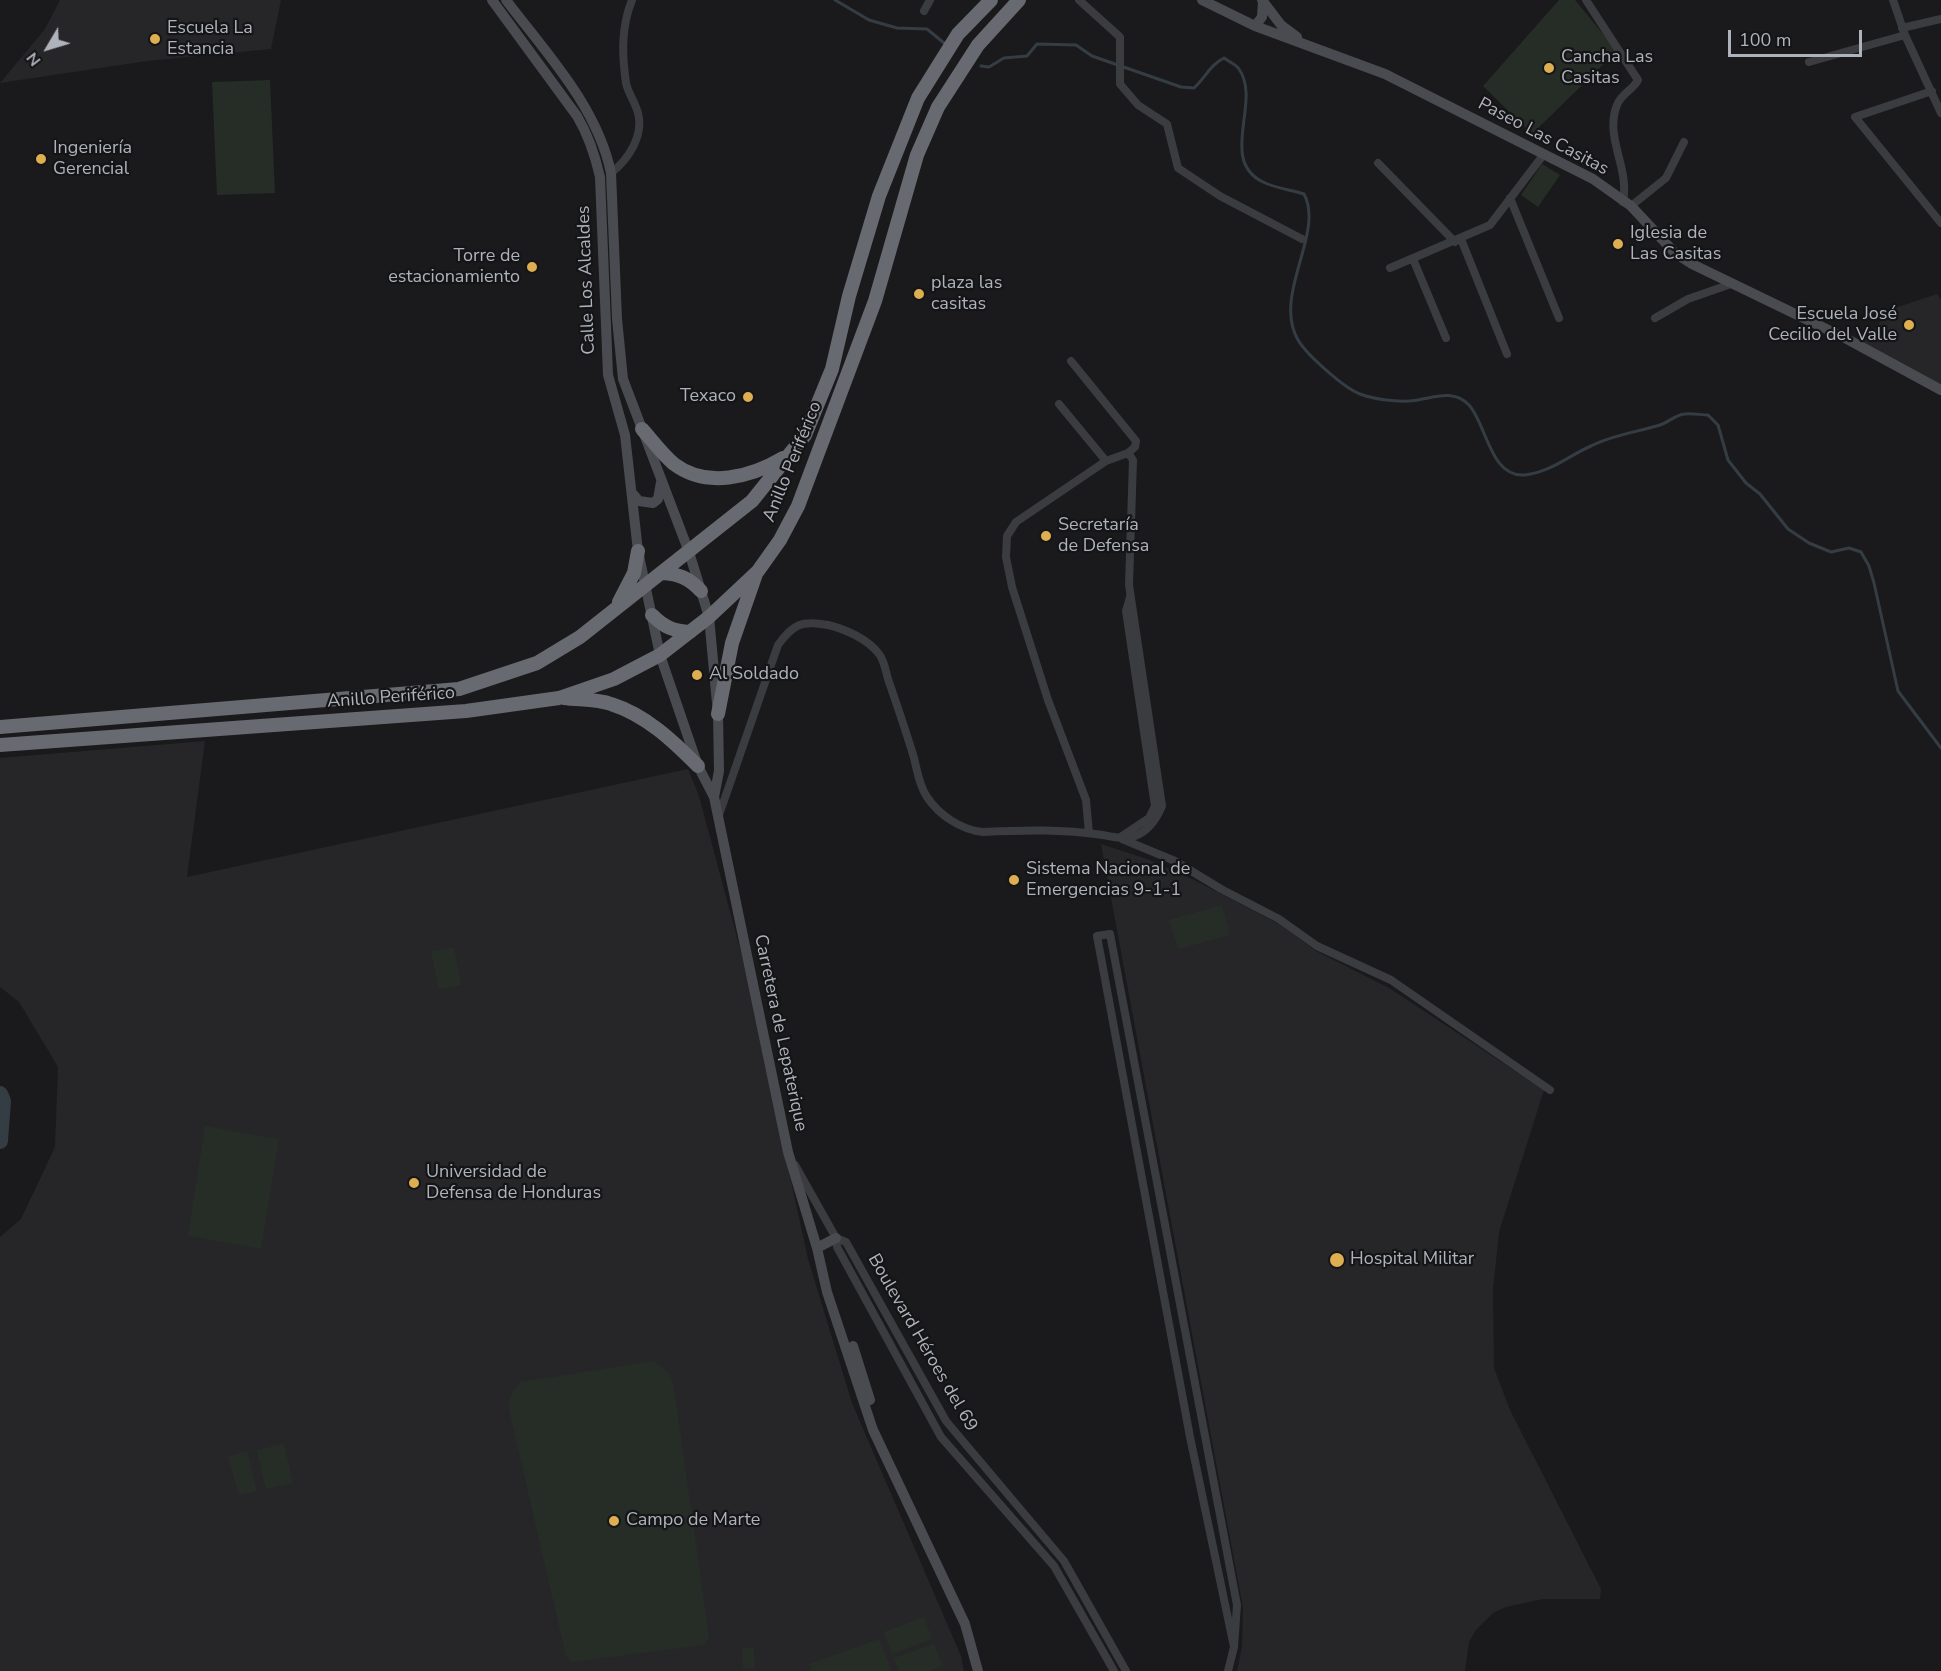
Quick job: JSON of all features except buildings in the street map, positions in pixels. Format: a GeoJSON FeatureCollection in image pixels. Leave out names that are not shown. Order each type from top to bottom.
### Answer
{"type":"FeatureCollection","features":[{"type":"Feature","properties":{"kind":"highway","name":"Anillo Periférico"},"geometry":{"type":"LineString","coordinates":[[0,727],[459,690],[537,663],[580,638],[752,501],[805,435],[832,369],[865,238],[918,98],[958,34],[991,0]]}},
{"type":"Feature","properties":{"kind":"highway","name":"Anillo Periférico"},"geometry":{"type":"LineString","coordinates":[[0,745],[455,712],[559,698],[614,679],[660,655],[709,617],[758,571],[780,540],[798,506],[875,301],[918,155],[938,107],[978,45],[1019,0]]}},
{"type":"Feature","properties":{"kind":"highway"},"geometry":{"type":"LineString","coordinates":[[642,429],[672,462],[687,472],[706,478],[732,478],[762,470],[793,452]]}},
{"type":"Feature","properties":{"kind":"highway"},"geometry":{"type":"LineString","coordinates":[[609,615],[630,584],[638,551]]}},
{"type":"Feature","properties":{"kind":"highway"},"geometry":{"type":"LineString","coordinates":[[718,714],[732,643],[758,571]]}},
{"type":"Feature","properties":{"kind":"highway"},"geometry":{"type":"LineString","coordinates":[[662,573],[684,577],[701,591]]}},
{"type":"Feature","properties":{"kind":"highway"},"geometry":{"type":"LineString","coordinates":[[651,615],[662,625],[676,631],[690,632]]}},
{"type":"Feature","properties":{"kind":"highway"},"geometry":{"type":"LineString","coordinates":[[559,698],[610,703],[643,719],[675,743],[698,766]]}},
{"type":"Feature","properties":{"kind":"main road","name":"Calle Los Alcaldes"},"geometry":{"type":"LineString","coordinates":[[492,0],[577,116],[589,137],[596,159],[600,177],[608,375],[625,435],[638,551],[645,586]]}},
{"type":"Feature","properties":{"kind":"main road","name":"Calle Los Alcaldes"},"geometry":{"type":"LineString","coordinates":[[506,0],[588,112],[600,132],[611,173],[622,370],[689,552]]}},
{"type":"Feature","properties":{"kind":"main road","name":"Paseo Las Casitas"},"geometry":{"type":"LineString","coordinates":[[1202,0],[1255,26],[1385,74],[1593,179],[1627,204],[1676,253],[1731,284],[1847,339],[1941,390]]}},
{"type":"Feature","properties":{"kind":"main road"},"geometry":{"type":"LineString","coordinates":[[1255,26],[1262,17],[1263,1]]}},
{"type":"Feature","properties":{"kind":"main road"},"geometry":{"type":"LineString","coordinates":[[1263,1],[1281,25],[1307,45]]}},
{"type":"Feature","properties":{"kind":"main road"},"geometry":{"type":"LineString","coordinates":[[633,494],[639,501],[653,503],[658,499],[662,478]]}},
{"type":"Feature","properties":{"kind":"main road","name":"Carretera de Lepaterique"},"geometry":{"type":"LineString","coordinates":[[689,552],[709,617],[718,714],[718,771],[714,797]]}},
{"type":"Feature","properties":{"kind":"main road","name":"Carretera de Lepaterique"},"geometry":{"type":"LineString","coordinates":[[645,586],[660,655],[698,766],[714,797],[788,1152],[824,1273],[873,1430],[965,1624],[978,1671]]}},
{"type":"Feature","properties":{"kind":"main road"},"geometry":{"type":"LineString","coordinates":[[817,1248],[836,1238]]}},
{"type":"Feature","properties":{"kind":"street"},"geometry":{"type":"LineString","coordinates":[[611,173],[632,153],[639,124],[639,115],[627,86],[622,55],[632,0]]}},
{"type":"Feature","properties":{"kind":"street"},"geometry":{"type":"LineString","coordinates":[[924,10],[930,0]]}},
{"type":"Feature","properties":{"kind":"street"},"geometry":{"type":"LineString","coordinates":[[1079,0],[1120,37],[1118,77],[1129,97],[1167,124],[1178,168],[1220,196],[1302,239]]}},
{"type":"Feature","properties":{"kind":"street"},"geometry":{"type":"LineString","coordinates":[[1586,0],[1638,80],[1617,104],[1611,131],[1626,182],[1627,204]]}},
{"type":"Feature","properties":{"kind":"street"},"geometry":{"type":"LineString","coordinates":[[1893,0],[1904,31],[1940,108]]}},
{"type":"Feature","properties":{"kind":"street"},"geometry":{"type":"LineString","coordinates":[[1809,62],[1941,19]]}},
{"type":"Feature","properties":{"kind":"street"},"geometry":{"type":"LineString","coordinates":[[1932,91],[1855,117],[1941,223]]}},
{"type":"Feature","properties":{"kind":"street"},"geometry":{"type":"LineString","coordinates":[[1627,204],[1666,178],[1684,142]]}},
{"type":"Feature","properties":{"kind":"street"},"geometry":{"type":"LineString","coordinates":[[1390,268],[1490,225],[1544,154]]}},
{"type":"Feature","properties":{"kind":"street"},"geometry":{"type":"LineString","coordinates":[[1378,163],[1458,240],[1506,354]]}},
{"type":"Feature","properties":{"kind":"street"},"geometry":{"type":"LineString","coordinates":[[1510,198],[1559,318]]}},
{"type":"Feature","properties":{"kind":"street"},"geometry":{"type":"LineString","coordinates":[[1413,259],[1446,338]]}},
{"type":"Feature","properties":{"kind":"street"},"geometry":{"type":"LineString","coordinates":[[1655,318],[1688,299],[1731,284]]}},
{"type":"Feature","properties":{"kind":"street"},"geometry":{"type":"LineString","coordinates":[[1071,362],[1136,441],[1135,447],[1128,453],[1106,461],[1016,522],[1007,536],[1006,556],[1028,640],[1086,800],[1089,833]]}},
{"type":"Feature","properties":{"kind":"street"},"geometry":{"type":"LineString","coordinates":[[1059,404],[1106,461]]}},
{"type":"Feature","properties":{"kind":"street"},"geometry":{"type":"LineString","coordinates":[[1118,838],[1134,837],[1146,829],[1158,817],[1162,806],[1130,597],[1133,460],[1128,453]]}},
{"type":"Feature","properties":{"kind":"street"},"geometry":{"type":"LineString","coordinates":[[718,817],[778,645],[787,632],[800,623],[813,622],[846,631],[864,640],[879,654],[921,786],[927,797],[944,816],[971,831],[1053,829],[1118,838],[1175,861],[1221,889],[1279,919],[1317,946],[1391,980],[1550,1090]]}},
{"type":"Feature","properties":{"kind":"street"},"geometry":{"type":"LineString","coordinates":[[1228,1671],[1234,1647],[1237,1605],[1110,934],[1097,936],[1190,1437],[1234,1647]]}},
{"type":"Feature","properties":{"kind":"street","name":"Boulevard Héroes del 69"},"geometry":{"type":"LineString","coordinates":[[788,1152],[941,1437],[1054,1566],[1114,1671]]}},
{"type":"Feature","properties":{"kind":"street","name":"Boulevard Héroes del 69"},"geometry":{"type":"LineString","coordinates":[[836,1238],[846,1242],[946,1421],[1064,1561],[1126,1671]]}},
{"type":"Feature","properties":{"kind":"shaded area","name":"Escuela La Estancia"},"geometry":{"type":"Polygon","coordinates":[[[60,0],[281,0],[271,49],[147,61],[0,83],[45,29],[60,0]]]}},
{"type":"Feature","properties":{"kind":"shaded area","name":"Cancha Las Casitas"},"geometry":{"type":"Polygon","coordinates":[[[1559,0],[1575,0],[1617,51],[1532,134],[1483,86],[1559,0]]]}},
{"type":"Feature","properties":{"kind":"shaded area"},"geometry":{"type":"Polygon","coordinates":[[[270,80],[275,193],[217,195],[212,82],[270,80]]]}},
{"type":"Feature","properties":{"kind":"shaded area"},"geometry":{"type":"Polygon","coordinates":[[[1542,164],[1560,175],[1538,207],[1521,195],[1542,164]]]}},
{"type":"Feature","properties":{"kind":"shaded area","name":"Escuela José Cecilio del Valle"},"geometry":{"type":"Polygon","coordinates":[[[1937,294],[1941,300],[1941,386],[1862,342],[1892,309],[1937,294]]]}},
{"type":"Feature","properties":{"kind":"shaded area","name":"Universidad de Defensa de Honduras"},"geometry":{"type":"Polygon","coordinates":[[[205,741],[187,877],[688,769],[699,796],[742,956],[808,1259],[852,1403],[961,1656],[964,1671],[0,1671],[0,1237],[21,1219],[55,1147],[58,1067],[19,1002],[0,987],[0,758],[205,741]]]}},
{"type":"Feature","properties":{"kind":"shaded area","name":"Hospital Militar"},"geometry":{"type":"Polygon","coordinates":[[[1101,844],[1147,859],[1194,880],[1279,924],[1316,951],[1389,988],[1544,1090],[1499,1232],[1493,1289],[1494,1368],[1510,1410],[1601,1589],[1600,1599],[1543,1599],[1506,1607],[1493,1613],[1476,1630],[1469,1642],[1465,1671],[1237,1671],[1242,1646],[1243,1608],[1101,844]]]}},
{"type":"Feature","properties":{"kind":"shaded area"},"geometry":{"type":"Polygon","coordinates":[[[1222,905],[1230,935],[1178,949],[1169,920],[1222,905]]]}},
{"type":"Feature","properties":{"kind":"shaded area"},"geometry":{"type":"Polygon","coordinates":[[[454,947],[461,985],[439,989],[431,951],[454,947]]]}},
{"type":"Feature","properties":{"kind":"shaded area"},"geometry":{"type":"Polygon","coordinates":[[[205,1126],[279,1139],[261,1249],[188,1236],[205,1126]]]}},
{"type":"Feature","properties":{"kind":"shaded area","name":"Campo de Marte"},"geometry":{"type":"Polygon","coordinates":[[[653,1361],[670,1374],[674,1387],[709,1638],[703,1645],[572,1662],[566,1656],[508,1405],[514,1390],[521,1382],[653,1361]]]}},
{"type":"Feature","properties":{"kind":"shaded area"},"geometry":{"type":"Polygon","coordinates":[[[284,1444],[293,1483],[266,1489],[257,1450],[284,1444]]]}},
{"type":"Feature","properties":{"kind":"shaded area"},"geometry":{"type":"Polygon","coordinates":[[[247,1451],[257,1491],[239,1495],[228,1456],[247,1451]]]}},
{"type":"Feature","properties":{"kind":"shaded area"},"geometry":{"type":"Polygon","coordinates":[[[924,1617],[932,1639],[892,1654],[884,1632],[924,1617]]]}},
{"type":"Feature","properties":{"kind":"shaded area"},"geometry":{"type":"Polygon","coordinates":[[[879,1639],[892,1671],[811,1671],[809,1664],[879,1639]]]}},
{"type":"Feature","properties":{"kind":"shaded area"},"geometry":{"type":"Polygon","coordinates":[[[934,1644],[943,1666],[928,1671],[899,1671],[894,1658],[934,1644]]]}},
{"type":"Feature","properties":{"kind":"shaded area"},"geometry":{"type":"Polygon","coordinates":[[[742,1648],[754,1648],[755,1668],[743,1668],[742,1648]]]}},
{"type":"Feature","properties":{"kind":"waterway"},"geometry":{"type":"LineString","coordinates":[[835,0],[869,20],[897,28],[927,29],[944,43]]}},
{"type":"Feature","properties":{"kind":"waterway"},"geometry":{"type":"LineString","coordinates":[[981,66],[989,67],[1004,58],[1027,56],[1037,44],[1076,45],[1092,56],[1181,87],[1194,88],[1224,58],[1234,65],[1239,69],[1245,82],[1242,145],[1244,160],[1250,172],[1263,182],[1304,194],[1309,210],[1308,227],[1291,304],[1292,322],[1298,340],[1317,362],[1353,391],[1371,397],[1403,401],[1448,396],[1462,400],[1475,414],[1497,459],[1513,474],[1525,475],[1543,471],[1599,442],[1660,425],[1682,414],[1708,415],[1718,425],[1728,460],[1746,483],[1760,494],[1788,529],[1809,543],[1831,552],[1849,548],[1861,552],[1869,566],[1874,583],[1898,691],[1941,748]]}},
{"type":"Feature","properties":{"kind":"waterway"},"geometry":{"type":"LineString","coordinates":[[0,1094],[3,1101],[0,1141]]}},
{"type":"Feature","properties":{"kind":"place","name":"Escuela La Estancia"},"geometry":{"type":"Point","coordinates":[155,39]}},
{"type":"Feature","properties":{"kind":"place","name":"Cancha Las Casitas"},"geometry":{"type":"Point","coordinates":[1549,68]}},
{"type":"Feature","properties":{"kind":"place","name":"Ingeniería Gerencial"},"geometry":{"type":"Point","coordinates":[41,159]}},
{"type":"Feature","properties":{"kind":"place","name":"Iglesia de Las Casitas"},"geometry":{"type":"Point","coordinates":[1618,244]}},
{"type":"Feature","properties":{"kind":"place","name":"Torre de estacionamiento"},"geometry":{"type":"Point","coordinates":[532,267]}},
{"type":"Feature","properties":{"kind":"place","name":"plaza las casitas"},"geometry":{"type":"Point","coordinates":[919,294]}},
{"type":"Feature","properties":{"kind":"place","name":"Escuela José Cecilio del Valle"},"geometry":{"type":"Point","coordinates":[1909,325]}},
{"type":"Feature","properties":{"kind":"place","name":"Texaco"},"geometry":{"type":"Point","coordinates":[748,397]}},
{"type":"Feature","properties":{"kind":"place","name":"Secretaría de Defensa"},"geometry":{"type":"Point","coordinates":[1046,536]}},
{"type":"Feature","properties":{"kind":"place","name":"Al Soldado"},"geometry":{"type":"Point","coordinates":[697,675]}},
{"type":"Feature","properties":{"kind":"place","name":"Sistema Nacional de Emergencias 9-1-1"},"geometry":{"type":"Point","coordinates":[1014,880]}},
{"type":"Feature","properties":{"kind":"place","name":"Universidad de Defensa de Honduras"},"geometry":{"type":"Point","coordinates":[414,1183]}},
{"type":"Feature","properties":{"kind":"place","name":"Hospital Militar"},"geometry":{"type":"Point","coordinates":[1337,1260]}},
{"type":"Feature","properties":{"kind":"place","name":"Campo de Marte"},"geometry":{"type":"Point","coordinates":[614,1521]}}]}
